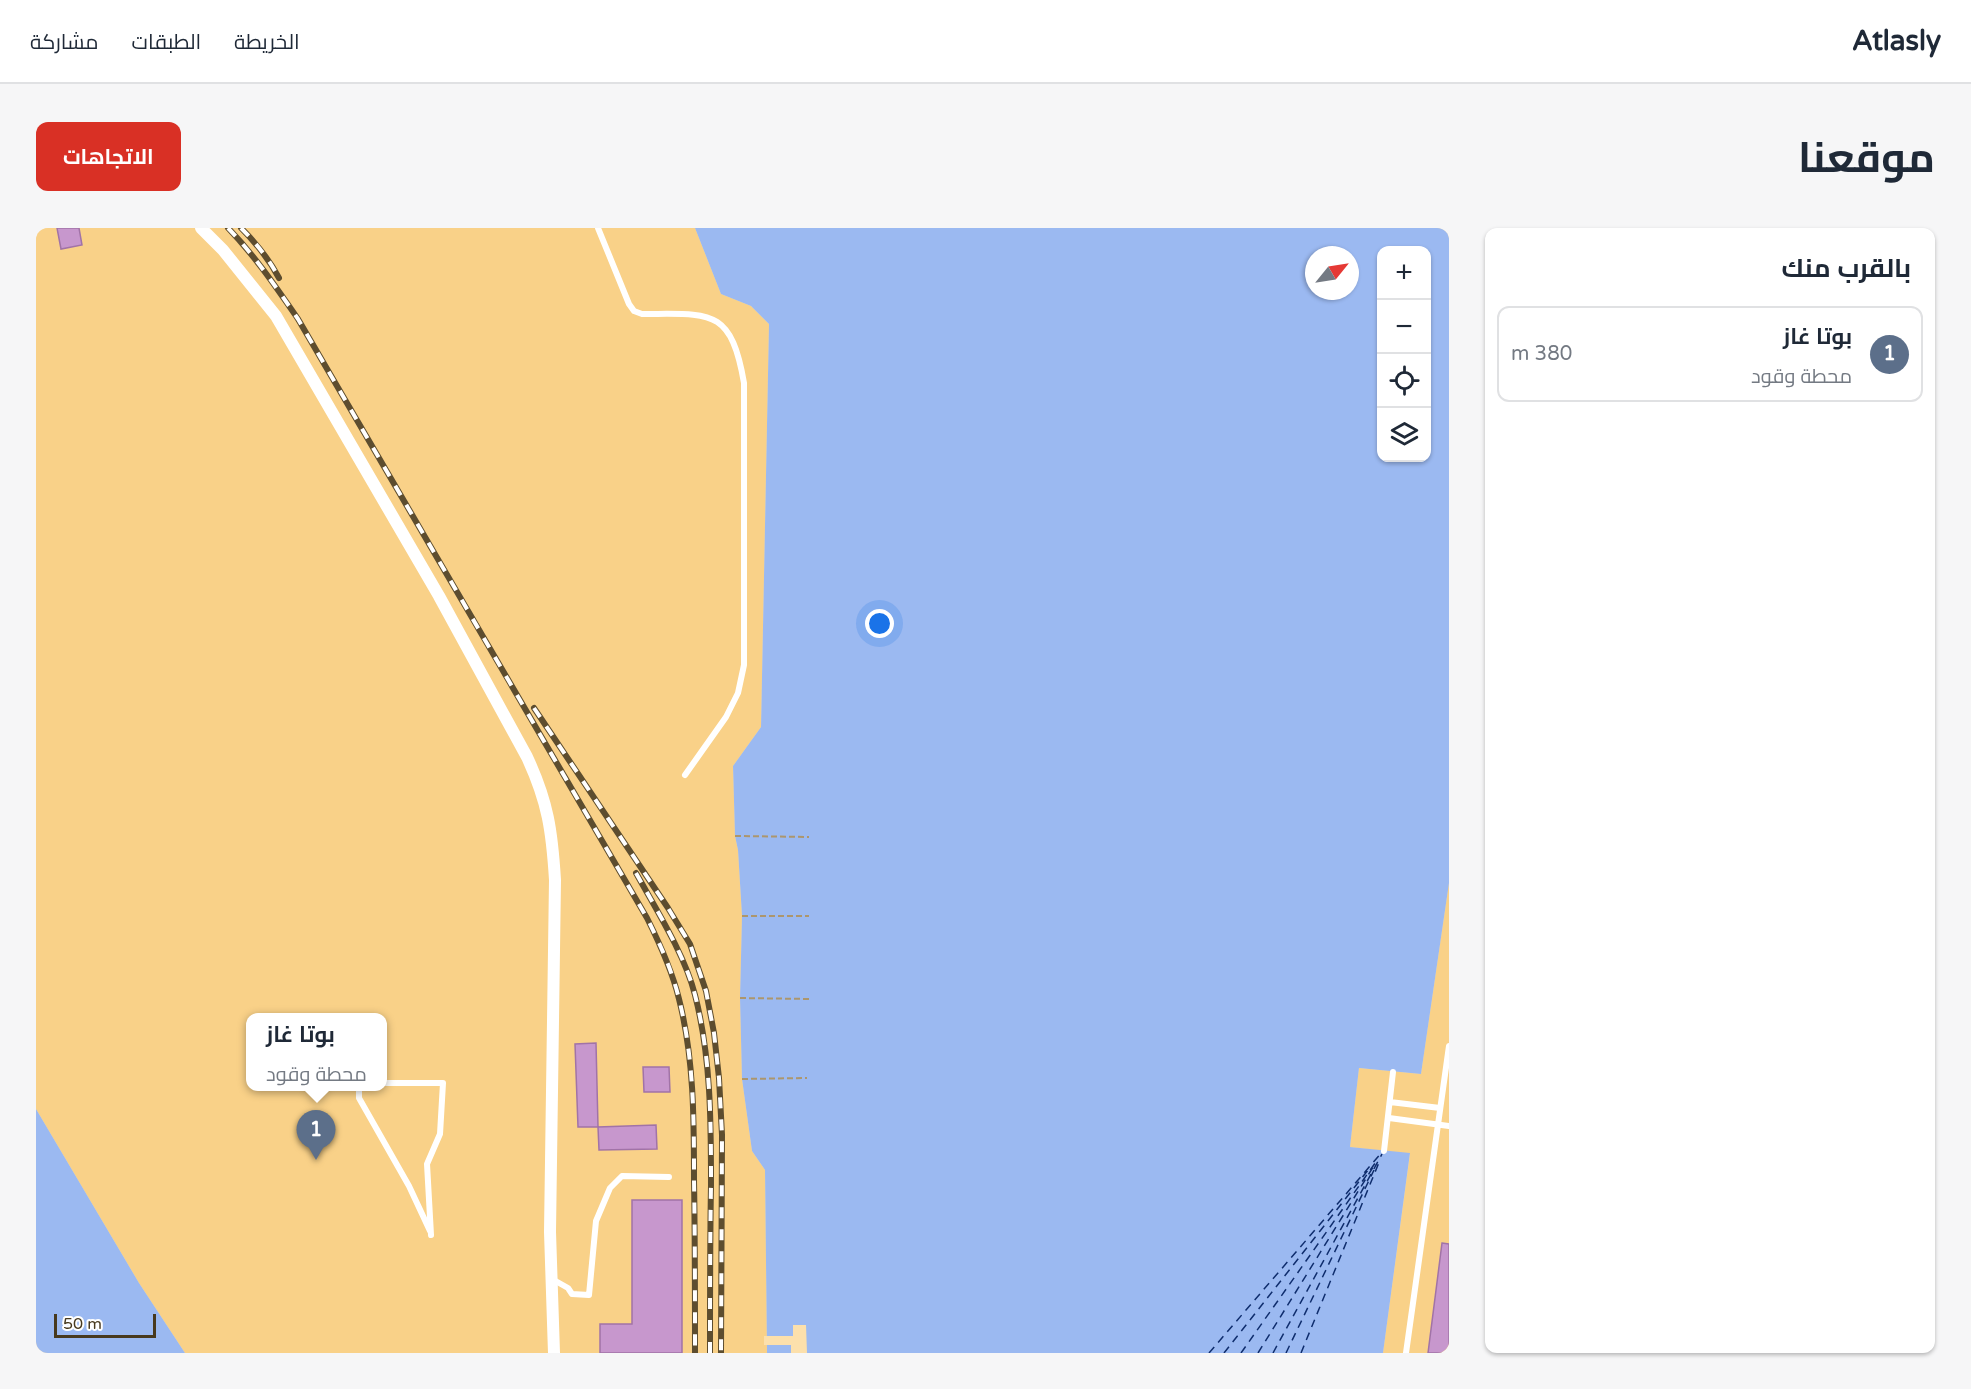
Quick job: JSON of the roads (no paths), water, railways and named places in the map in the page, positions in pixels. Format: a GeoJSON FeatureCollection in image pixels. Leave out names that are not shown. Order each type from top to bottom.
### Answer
{"type":"FeatureCollection","features":[{"type":"Feature","properties":{"kind":"street"},"geometry":{"type":"LineString","coordinates":[[201,228],[276,316],[439,596],[527,757],[539,784],[553,840],[555,880],[550,1232],[554,1353]]}},
{"type":"Feature","properties":{"kind":"lane"},"geometry":{"type":"LineString","coordinates":[[598,228],[629,304],[634,311],[642,315],[693,314],[712,318],[724,326],[740,357],[744,383],[744,665],[738,693],[726,717],[686,775]]}},
{"type":"Feature","properties":{"kind":"lane"},"geometry":{"type":"LineString","coordinates":[[1406,1353],[1449,1046]]}},
{"type":"Feature","properties":{"kind":"lane"},"geometry":{"type":"LineString","coordinates":[[1384,1151],[1394,1072]]}},
{"type":"Feature","properties":{"kind":"lane"},"geometry":{"type":"LineString","coordinates":[[359,1091],[358,1098],[409,1186],[431,1234],[427,1164],[440,1134],[443,1083],[387,1083]]}},
{"type":"Feature","properties":{"kind":"lane"},"geometry":{"type":"LineString","coordinates":[[1390,1102],[1440,1108]]}},
{"type":"Feature","properties":{"kind":"lane"},"geometry":{"type":"LineString","coordinates":[[1389,1118],[1449,1126]]}},
{"type":"Feature","properties":{"kind":"lane"},"geometry":{"type":"LineString","coordinates":[[552,1279],[568,1288],[572,1294],[589,1295],[596,1221],[610,1188],[622,1176],[669,1177]]}},
{"type":"Feature","properties":{"kind":"water"},"geometry":{"type":"Polygon","coordinates":[[[695,228],[1449,228],[1449,883],[1421,1074],[1359,1068],[1350,1147],[1410,1153],[1383,1353],[767,1353],[765,1170],[752,1151],[742,1079],[740,998],[742,916],[735,836],[733,766],[761,727],[769,324],[751,306],[721,294],[695,228]]]}},
{"type":"Feature","properties":{"kind":"water"},"geometry":{"type":"Polygon","coordinates":[[[36,1109],[139,1283],[185,1353],[36,1353],[36,1109]]]}},
{"type":"Feature","properties":{"kind":"railway"},"geometry":{"type":"LineString","coordinates":[[228,228],[256,261],[298,319],[647,918],[665,957],[684,1021],[692,1089],[695,1353]]}},
{"type":"Feature","properties":{"kind":"railway"},"geometry":{"type":"LineString","coordinates":[[241,228],[262,252],[279,278]]}},
{"type":"Feature","properties":{"kind":"railway"},"geometry":{"type":"LineString","coordinates":[[534,708],[690,944],[706,991],[714,1033],[722,1135],[721,1353]]}},
{"type":"Feature","properties":{"kind":"railway"},"geometry":{"type":"LineString","coordinates":[[636,873],[684,964],[695,995],[704,1042],[711,1137],[710,1353]]}},
{"type":"Feature","properties":{"kind":"place","name":"بوتا غاز"},"geometry":{"type":"Point","coordinates":[316,1160]}}]}
